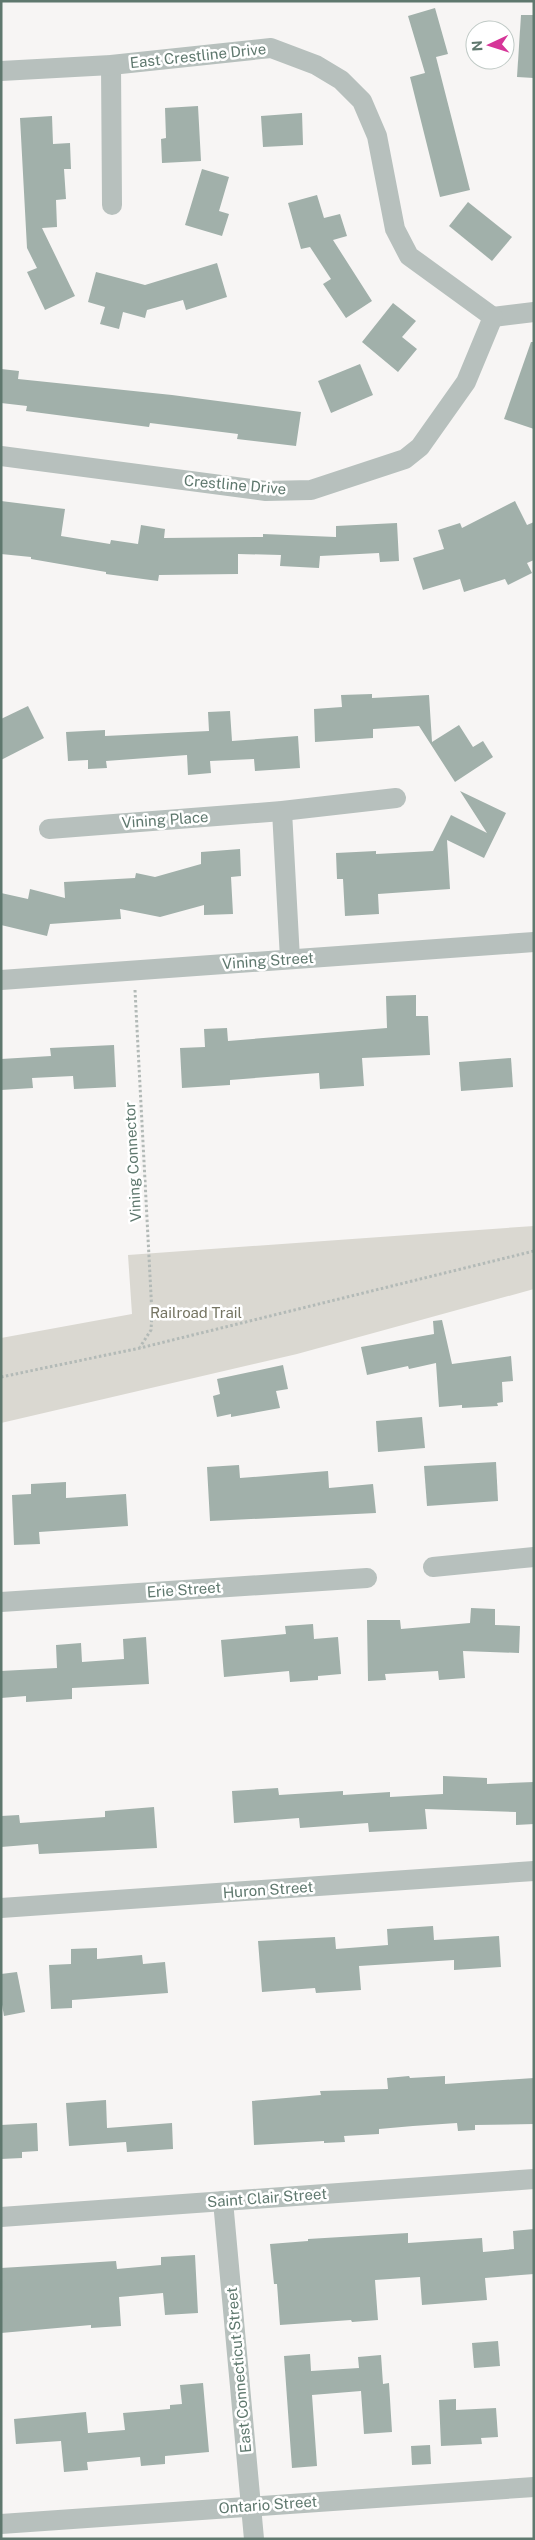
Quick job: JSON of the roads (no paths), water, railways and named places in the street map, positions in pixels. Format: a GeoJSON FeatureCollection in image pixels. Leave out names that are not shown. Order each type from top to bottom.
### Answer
{"type":"FeatureCollection","features":[{"type":"Feature","properties":{"kind":"street","name":"East Crestline Drive"},"geometry":{"type":"LineString","coordinates":[[1,71],[110,65],[271,48],[316,65],[341,80],[362,101],[377,136],[394,229],[409,256],[493,317]]}},
{"type":"Feature","properties":{"kind":"street","name":"East Crestline Drive"},"geometry":{"type":"LineString","coordinates":[[110,65],[112,205]]}},
{"type":"Feature","properties":{"kind":"street"},"geometry":{"type":"LineString","coordinates":[[493,317],[534,312]]}},
{"type":"Feature","properties":{"kind":"street","name":"Crestline Drive"},"geometry":{"type":"LineString","coordinates":[[1,456],[266,491],[312,490],[404,459],[420,447],[466,382],[493,317]]}},
{"type":"Feature","properties":{"kind":"street","name":"Vining Place"},"geometry":{"type":"LineString","coordinates":[[49,829],[282,811],[396,798]]}},
{"type":"Feature","properties":{"kind":"street"},"geometry":{"type":"LineString","coordinates":[[282,811],[290,959]]}},
{"type":"Feature","properties":{"kind":"street","name":"Vining Street"},"geometry":{"type":"LineString","coordinates":[[1,980],[534,942]]}},
{"type":"Feature","properties":{"kind":"street"},"geometry":{"type":"LineString","coordinates":[[433,1567],[534,1557]]}},
{"type":"Feature","properties":{"kind":"street","name":"Erie Street"},"geometry":{"type":"LineString","coordinates":[[1,1602],[367,1578]]}},
{"type":"Feature","properties":{"kind":"street","name":"Huron Street"},"geometry":{"type":"LineString","coordinates":[[1,1908],[534,1871]]}},
{"type":"Feature","properties":{"kind":"street","name":"Saint Clair Street"},"geometry":{"type":"LineString","coordinates":[[1,2217],[534,2179]]}},
{"type":"Feature","properties":{"kind":"street","name":"East Connecticut Street"},"geometry":{"type":"LineString","coordinates":[[223,2201],[254,2539]]}},
{"type":"Feature","properties":{"kind":"street","name":"Ontario Street"},"geometry":{"type":"LineString","coordinates":[[1,2524],[534,2487]]}},
{"type":"Feature","properties":{"kind":"park label","name":"Railroad Trail"},"geometry":{"type":"Point","coordinates":[196,1313]}}]}
